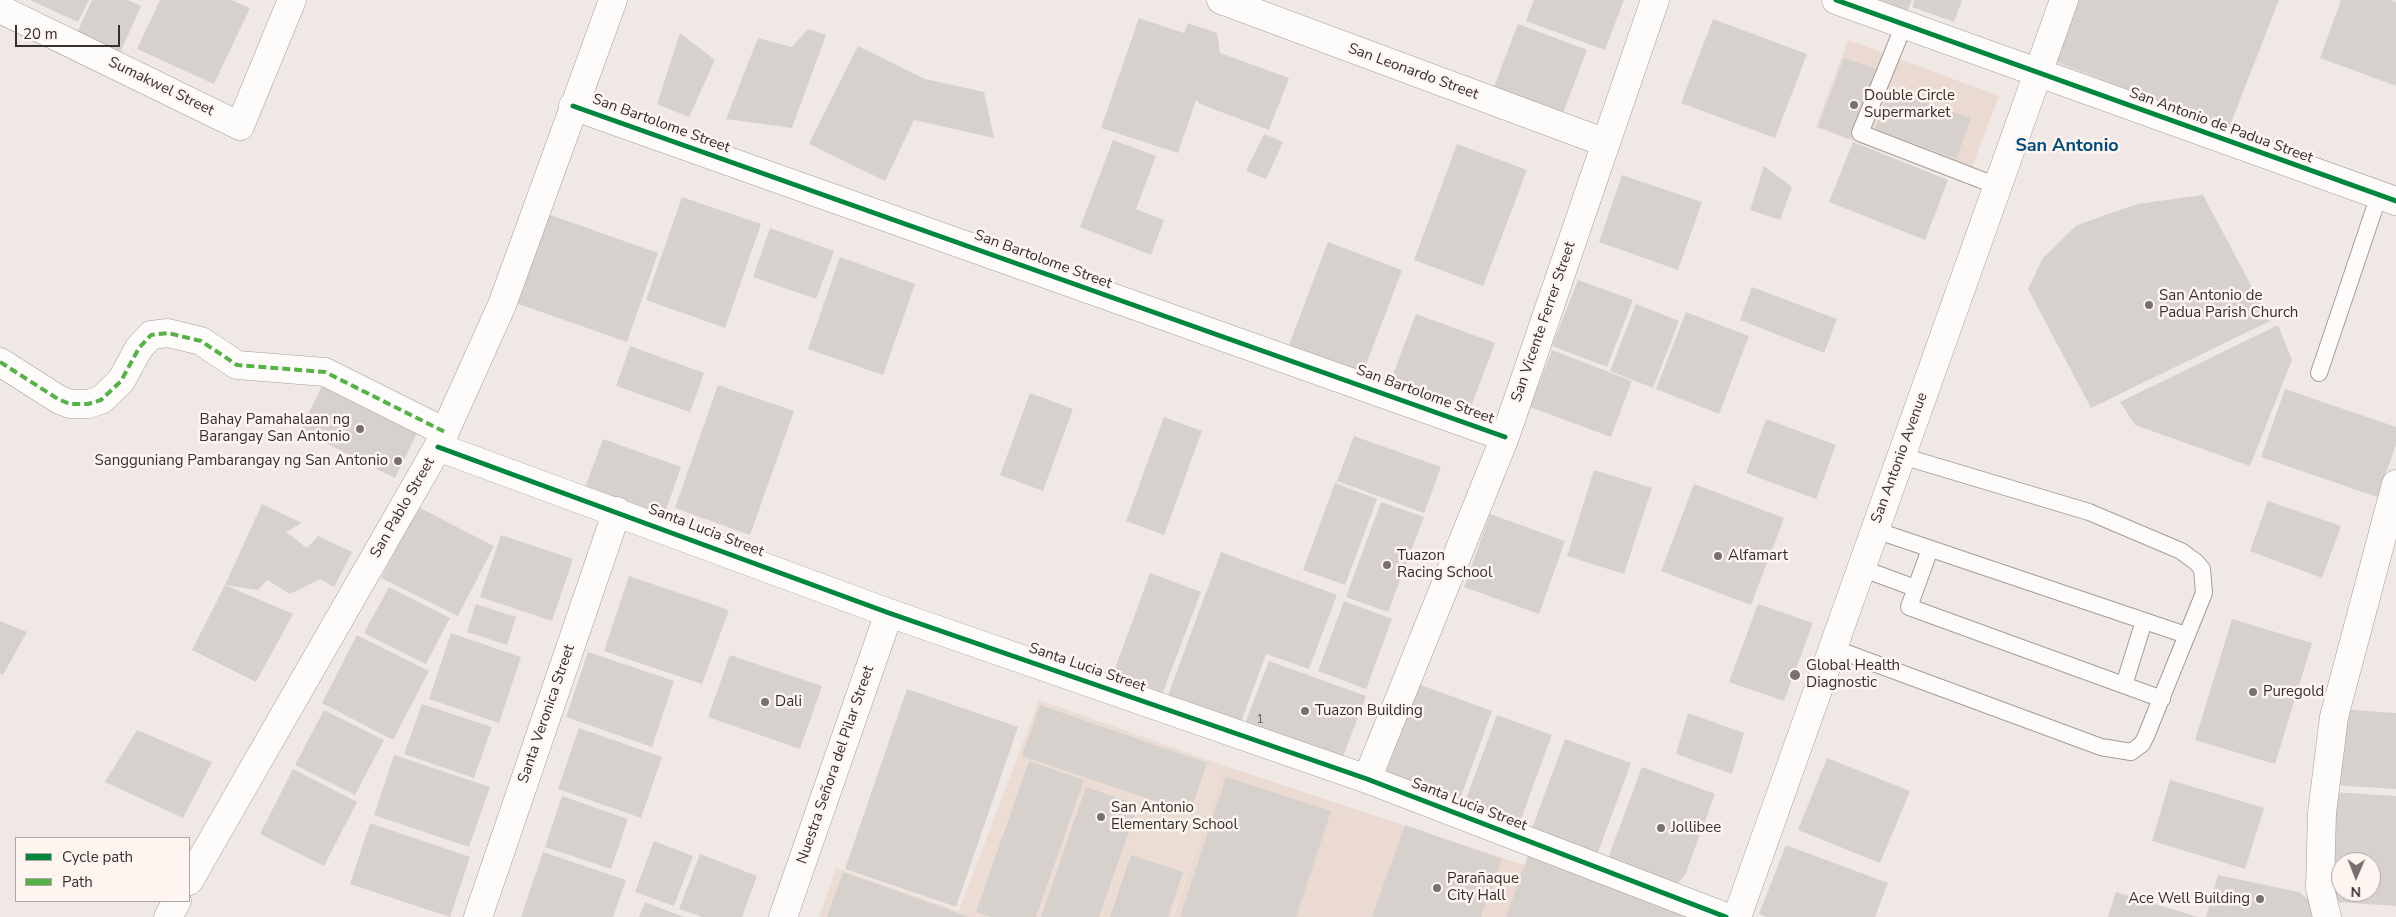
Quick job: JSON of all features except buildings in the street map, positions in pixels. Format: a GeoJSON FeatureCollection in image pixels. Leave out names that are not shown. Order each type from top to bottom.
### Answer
{"type":"FeatureCollection","features":[{"type":"Feature","properties":{"kind":"street","name":"Sumakwel Street"},"geometry":{"type":"LineString","coordinates":[[0,9],[240,126],[292,0]]}},
{"type":"Feature","properties":{"kind":"street","name":"San Pablo Street"},"geometry":{"type":"LineString","coordinates":[[190,879],[442,439],[502,305],[613,0]]}},
{"type":"Feature","properties":{"kind":"street","name":"San Leonardo Street"},"geometry":{"type":"LineString","coordinates":[[1221,0],[1606,143]]}},
{"type":"Feature","properties":{"kind":"street","name":"San Vicente Ferrer Street"},"geometry":{"type":"LineString","coordinates":[[1367,779],[1504,437],[1656,0]]}},
{"type":"Feature","properties":{"kind":"street","name":"San Antonio de Padua Street"},"geometry":{"type":"LineString","coordinates":[[1836,0],[2388,198]]}},
{"type":"Feature","properties":{"kind":"street","name":"San Antonio Avenue"},"geometry":{"type":"LineString","coordinates":[[1737,917],[2064,0]]}},
{"type":"Feature","properties":{"kind":"street","name":"San Bartolome Street"},"geometry":{"type":"LineString","coordinates":[[573,106],[1504,437]]}},
{"type":"Feature","properties":{"kind":"street","name":"Santa Lucia Street"},"geometry":{"type":"LineString","coordinates":[[0,362],[58,399],[70,404],[88,404],[101,400],[121,381],[139,348],[151,335],[168,333],[201,341],[237,364],[325,372],[442,439],[617,511],[890,613],[1367,779],[1726,917]]}},
{"type":"Feature","properties":{"kind":"street"},"geometry":{"type":"LineString","coordinates":[[2327,917],[2320,888],[2322,813],[2334,718],[2396,484]]}},
{"type":"Feature","properties":{"kind":"street","name":"Santa Veronica Street"},"geometry":{"type":"LineString","coordinates":[[478,917],[617,511]]}},
{"type":"Feature","properties":{"kind":"street","name":"Nuestra Señora del Pilar Street"},"geometry":{"type":"LineString","coordinates":[[783,917],[890,613]]}},
{"type":"Feature","properties":{"kind":"street"},"geometry":{"type":"LineString","coordinates":[[168,917],[176,902]]}},
{"type":"Feature","properties":{"kind":"lane"},"geometry":{"type":"LineString","coordinates":[[1904,24],[1860,133],[1997,186]]}},
{"type":"Feature","properties":{"kind":"lane"},"geometry":{"type":"LineString","coordinates":[[2319,373],[2388,198]]}},
{"type":"Feature","properties":{"kind":"lane"},"geometry":{"type":"LineString","coordinates":[[1833,648],[2101,747],[2124,753],[2131,752],[2142,744],[2204,593],[2202,569],[2196,562],[2180,551],[2089,512],[1902,456]]}},
{"type":"Feature","properties":{"kind":"lane"},"geometry":{"type":"LineString","coordinates":[[1875,530],[2186,635]]}},
{"type":"Feature","properties":{"kind":"lane"},"geometry":{"type":"LineString","coordinates":[[1930,549],[1909,607],[2162,699]]}},
{"type":"Feature","properties":{"kind":"lane"},"geometry":{"type":"LineString","coordinates":[[1861,568],[1915,588]]}},
{"type":"Feature","properties":{"kind":"lane"},"geometry":{"type":"LineString","coordinates":[[2124,685],[2144,621]]}},
{"type":"Feature","properties":{"kind":"shaded area"},"geometry":{"type":"Polygon","coordinates":[[[1848,40],[1999,96],[1966,183],[1816,127],[1848,40]]]}},
{"type":"Feature","properties":{"kind":"shaded area","name":"San Antonio Elementary School"},"geometry":{"type":"Polygon","coordinates":[[[1039,700],[1225,766],[1172,917],[819,917],[836,868],[959,911],[1039,700]]]}},
{"type":"Feature","properties":{"kind":"shaded area"},"geometry":{"type":"Polygon","coordinates":[[[1225,766],[1681,917],[1173,917],[1225,766]]]}},
{"type":"Feature","properties":{"kind":"marked path"},"geometry":{"type":"LineString","coordinates":[[0,362],[58,399],[70,404],[88,404],[101,400],[121,381],[139,348],[151,335],[168,333],[201,341],[237,365],[325,372],[445,432]]}},
{"type":"Feature","properties":{"kind":"cycle path"},"geometry":{"type":"LineString","coordinates":[[1836,0],[2396,201]]}},
{"type":"Feature","properties":{"kind":"cycle path"},"geometry":{"type":"LineString","coordinates":[[573,106],[1505,437]]}},
{"type":"Feature","properties":{"kind":"cycle path"},"geometry":{"type":"LineString","coordinates":[[438,447],[889,613],[1367,779],[1726,917]]}},
{"type":"Feature","properties":{"kind":"place","name":"Double Circle Supermarket"},"geometry":{"type":"Point","coordinates":[1854,105]}},
{"type":"Feature","properties":{"kind":"place","name":"San Antonio de Padua Parish Church"},"geometry":{"type":"Point","coordinates":[2149,305]}},
{"type":"Feature","properties":{"kind":"place","name":"Bahay Pamahalaan ng Barangay San Antonio"},"geometry":{"type":"Point","coordinates":[360,429]}},
{"type":"Feature","properties":{"kind":"place","name":"Sangguniang Pambarangay ng San Antonio"},"geometry":{"type":"Point","coordinates":[398,461]}},
{"type":"Feature","properties":{"kind":"place","name":"Alfamart"},"geometry":{"type":"Point","coordinates":[1718,556]}},
{"type":"Feature","properties":{"kind":"place","name":"Tuazon Racing School"},"geometry":{"type":"Point","coordinates":[1387,565]}},
{"type":"Feature","properties":{"kind":"place","name":"Global Health Diagnostic"},"geometry":{"type":"Point","coordinates":[1795,675]}},
{"type":"Feature","properties":{"kind":"place","name":"Puregold"},"geometry":{"type":"Point","coordinates":[2253,692]}},
{"type":"Feature","properties":{"kind":"place","name":"Dali"},"geometry":{"type":"Point","coordinates":[765,702]}},
{"type":"Feature","properties":{"kind":"place","name":"Tuazon Building"},"geometry":{"type":"Point","coordinates":[1305,711]}},
{"type":"Feature","properties":{"kind":"place","name":"San Antonio Elementary School"},"geometry":{"type":"Point","coordinates":[1101,817]}},
{"type":"Feature","properties":{"kind":"place","name":"Jollibee"},"geometry":{"type":"Point","coordinates":[1661,828]}},
{"type":"Feature","properties":{"kind":"place","name":"Parañaque City Hall"},"geometry":{"type":"Point","coordinates":[1437,888]}},
{"type":"Feature","properties":{"kind":"place","name":"Ace Well Building"},"geometry":{"type":"Point","coordinates":[2260,899]}},
{"type":"Feature","properties":{"kind":"district","name":"San Antonio"},"geometry":{"type":"Point","coordinates":[2067,147]}}]}
